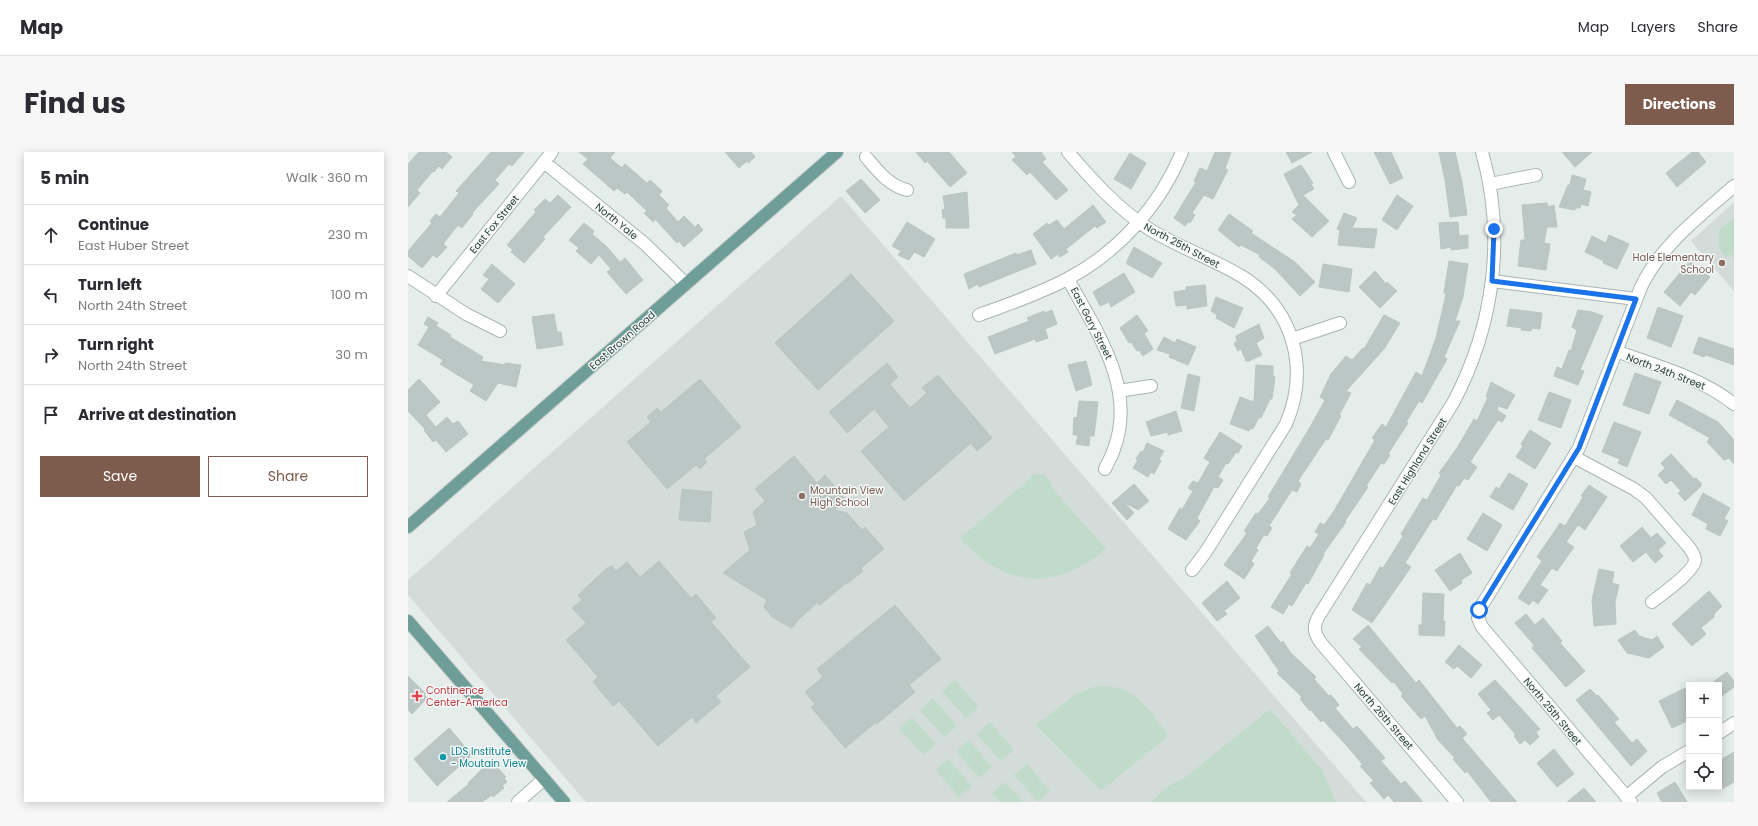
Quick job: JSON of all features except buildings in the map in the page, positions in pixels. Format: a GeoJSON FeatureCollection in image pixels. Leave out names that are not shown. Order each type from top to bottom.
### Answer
{"type":"FeatureCollection","features":[{"type":"Feature","properties":{"kind":"main road","name":"East Brown Road"},"geometry":{"type":"LineString","coordinates":[[408,527],[837,152]]}},
{"type":"Feature","properties":{"kind":"main road"},"geometry":{"type":"LineString","coordinates":[[408,621],[564,802]]}},
{"type":"Feature","properties":{"kind":"street","name":"East Fox Street"},"geometry":{"type":"LineString","coordinates":[[436,296],[552,152]]}},
{"type":"Feature","properties":{"kind":"street","name":"North 25th Street"},"geometry":{"type":"LineString","coordinates":[[1068,152],[1107,196],[1139,222],[1171,241],[1234,273],[1255,286],[1281,316],[1292,339],[1298,376],[1294,401],[1286,424],[1192,570]]}},
{"type":"Feature","properties":{"kind":"street"},"geometry":{"type":"LineString","coordinates":[[979,315],[1042,291],[1068,279],[1106,254],[1139,222],[1162,191],[1182,152]]}},
{"type":"Feature","properties":{"kind":"street"},"geometry":{"type":"LineString","coordinates":[[1334,152],[1349,182]]}},
{"type":"Feature","properties":{"kind":"street"},"geometry":{"type":"LineString","coordinates":[[1482,152],[1490,184],[1494,229],[1492,281],[1636,299]]}},
{"type":"Feature","properties":{"kind":"street"},"geometry":{"type":"LineString","coordinates":[[866,157],[885,179],[896,186],[907,190]]}},
{"type":"Feature","properties":{"kind":"street","name":"North Yale"},"geometry":{"type":"LineString","coordinates":[[544,162],[654,252],[686,284]]}},
{"type":"Feature","properties":{"kind":"street"},"geometry":{"type":"LineString","coordinates":[[1490,184],[1536,175]]}},
{"type":"Feature","properties":{"kind":"street"},"geometry":{"type":"LineString","coordinates":[[1652,602],[1690,569],[1695,560],[1694,555],[1688,546],[1646,498],[1634,489],[1574,457],[1583,439],[1644,279],[1660,255],[1687,228],[1734,186]]}},
{"type":"Feature","properties":{"kind":"street"},"geometry":{"type":"LineString","coordinates":[[408,276],[436,296],[466,314],[500,331]]}},
{"type":"Feature","properties":{"kind":"street","name":"East Gary Street"},"geometry":{"type":"LineString","coordinates":[[1068,279],[1109,354],[1116,373],[1120,391],[1120,416],[1117,437],[1114,449],[1105,469]]}},
{"type":"Feature","properties":{"kind":"street","name":"East Highland Street"},"geometry":{"type":"LineString","coordinates":[[1314,629],[1320,614],[1459,392],[1478,345],[1488,310],[1492,281]]}},
{"type":"Feature","properties":{"kind":"street"},"geometry":{"type":"LineString","coordinates":[[1292,339],[1340,323]]}},
{"type":"Feature","properties":{"kind":"street","name":"North 24th Street"},"geometry":{"type":"LineString","coordinates":[[1616,351],[1686,377],[1710,388],[1734,404]]}},
{"type":"Feature","properties":{"kind":"street"},"geometry":{"type":"LineString","coordinates":[[1120,391],[1151,386]]}},
{"type":"Feature","properties":{"kind":"street","name":"North 25th Street"},"geometry":{"type":"LineString","coordinates":[[1574,457],[1482,605],[1478,618],[1482,627],[1628,799]]}},
{"type":"Feature","properties":{"kind":"street","name":"North 26th Street"},"geometry":{"type":"LineString","coordinates":[[1314,629],[1315,634],[1321,643],[1457,802]]}},
{"type":"Feature","properties":{"kind":"street"},"geometry":{"type":"LineString","coordinates":[[1722,731],[1734,723]]}},
{"type":"Feature","properties":{"kind":"street"},"geometry":{"type":"LineString","coordinates":[[1628,799],[1662,767],[1686,753]]}},
{"type":"Feature","properties":{"kind":"street"},"geometry":{"type":"LineString","coordinates":[[518,802],[544,779]]}},
{"type":"Feature","properties":{"kind":"shaded area","name":"Mountain View High School"},"geometry":{"type":"Polygon","coordinates":[[[841,196],[1366,802],[586,802],[408,595],[408,580],[841,196]]]}},
{"type":"Feature","properties":{"kind":"shaded area","name":"Hale Elementary School"},"geometry":{"type":"Polygon","coordinates":[[[1734,202],[1734,291],[1691,241],[1734,202]]]}},
{"type":"Feature","properties":{"kind":"green space"},"geometry":{"type":"Polygon","coordinates":[[[1734,218],[1734,260],[1730,254],[1726,257],[1719,248],[1719,230],[1734,218]]]}},
{"type":"Feature","properties":{"kind":"green space"},"geometry":{"type":"Polygon","coordinates":[[[1034,474],[1044,474],[1051,483],[1052,488],[1106,549],[1087,563],[1068,572],[1049,578],[1031,578],[1012,575],[994,567],[977,555],[960,538],[1034,474]]]}},
{"type":"Feature","properties":{"kind":"green space"},"geometry":{"type":"Polygon","coordinates":[[[955,680],[979,707],[966,718],[942,691],[955,680]]]}},
{"type":"Feature","properties":{"kind":"green space"},"geometry":{"type":"Polygon","coordinates":[[[1097,686],[1119,688],[1129,692],[1154,716],[1168,736],[1101,791],[1036,725],[1076,694],[1097,686]]]}},
{"type":"Feature","properties":{"kind":"green space"},"geometry":{"type":"Polygon","coordinates":[[[933,698],[957,726],[944,737],[920,710],[933,698]]]}},
{"type":"Feature","properties":{"kind":"green space"},"geometry":{"type":"Polygon","coordinates":[[[1270,709],[1322,770],[1336,802],[1150,802],[1173,783],[1182,780],[1270,709]]]}},
{"type":"Feature","properties":{"kind":"green space"},"geometry":{"type":"Polygon","coordinates":[[[912,717],[936,744],[923,755],[899,728],[912,717]]]}},
{"type":"Feature","properties":{"kind":"green space"},"geometry":{"type":"Polygon","coordinates":[[[990,722],[1014,750],[1001,761],[977,734],[990,722]]]}},
{"type":"Feature","properties":{"kind":"green space"},"geometry":{"type":"Polygon","coordinates":[[[969,740],[992,767],[979,778],[956,751],[969,740]]]}},
{"type":"Feature","properties":{"kind":"green space"},"geometry":{"type":"Polygon","coordinates":[[[948,759],[972,786],[959,797],[936,770],[948,759]]]}},
{"type":"Feature","properties":{"kind":"green space"},"geometry":{"type":"Polygon","coordinates":[[[1027,764],[1050,791],[1038,802],[1014,775],[1027,764]]]}},
{"type":"Feature","properties":{"kind":"green space"},"geometry":{"type":"Polygon","coordinates":[[[1005,782],[1023,802],[1000,802],[992,793],[1005,782]]]}},
{"type":"Feature","properties":{"kind":"place","name":"Hale Elementary School"},"geometry":{"type":"Point","coordinates":[1722,263]}},
{"type":"Feature","properties":{"kind":"place","name":"Mountain View High School"},"geometry":{"type":"Point","coordinates":[802,496]}},
{"type":"Feature","properties":{"kind":"place","name":"Continence Center-America"},"geometry":{"type":"Point","coordinates":[417,696]}},
{"type":"Feature","properties":{"kind":"place","name":"LDS Institute - Moutain View"},"geometry":{"type":"Point","coordinates":[443,757]}},
{"type":"Feature","properties":{"kind":"route"},"geometry":{"type":"LineString","coordinates":[[1479,610],[1570,465],[1579,448],[1636,299],[1492,281],[1494,229]]}}]}
